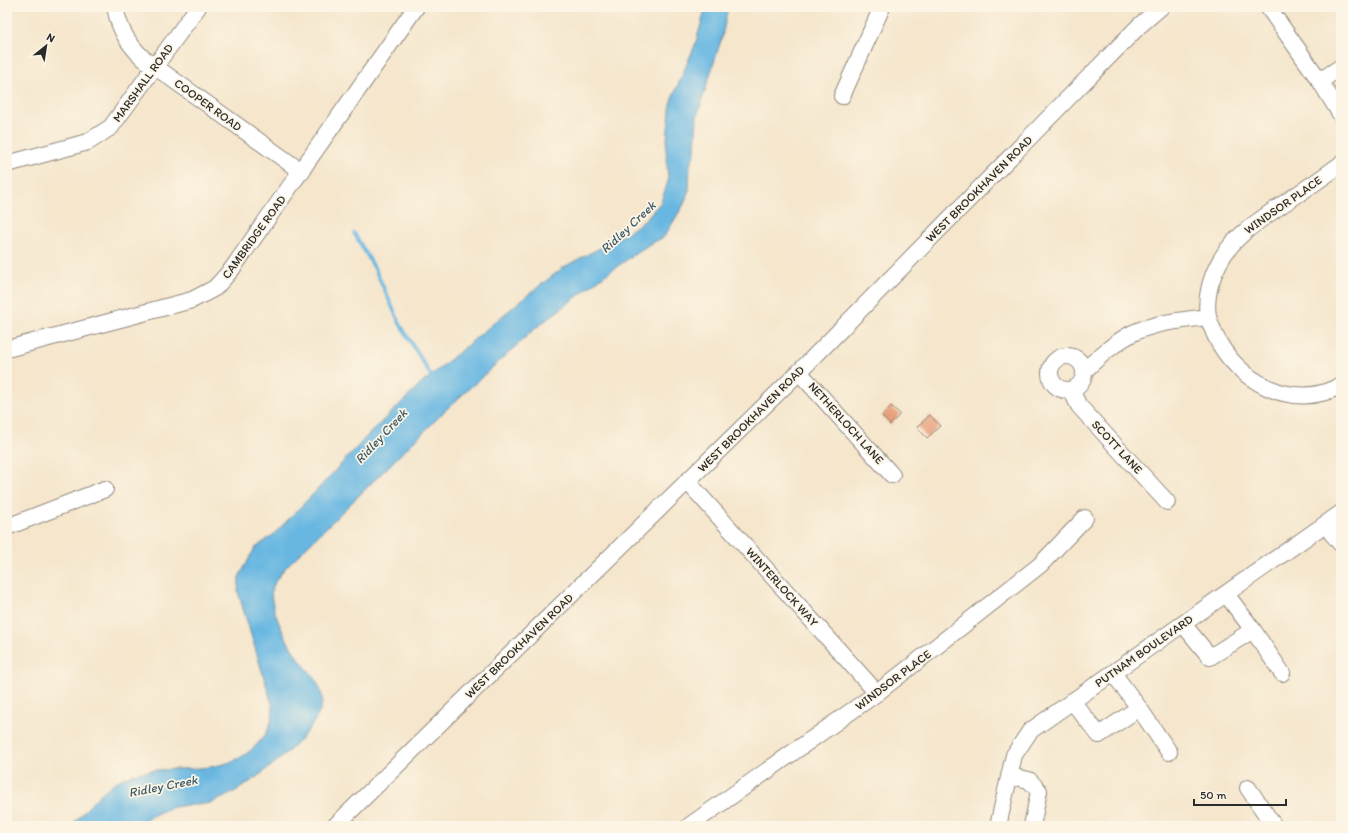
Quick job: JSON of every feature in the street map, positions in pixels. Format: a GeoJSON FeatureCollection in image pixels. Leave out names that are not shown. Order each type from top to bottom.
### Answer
{"type":"FeatureCollection","features":[{"type":"Feature","properties":{"kind":"street","name":"COOPER ROAD"},"geometry":{"type":"LineString","coordinates":[[115,7],[120,27],[126,39],[142,58],[302,172]]}},
{"type":"Feature","properties":{"kind":"street","name":"MARSHALL ROAD"},"geometry":{"type":"LineString","coordinates":[[7,164],[73,147],[100,136],[111,127],[122,114],[198,7]]}},
{"type":"Feature","properties":{"kind":"street","name":"CAMBRIDGE ROAD"},"geometry":{"type":"LineString","coordinates":[[7,350],[192,300],[215,288],[232,268],[302,172],[416,7]]}},
{"type":"Feature","properties":{"kind":"street"},"geometry":{"type":"LineString","coordinates":[[842,96],[882,7]]}},
{"type":"Feature","properties":{"kind":"street","name":"WEST BROOKHAVEN ROAD"},"geometry":{"type":"LineString","coordinates":[[335,826],[799,372],[1139,26],[1161,7]]}},
{"type":"Feature","properties":{"kind":"street"},"geometry":{"type":"LineString","coordinates":[[1268,7],[1320,81],[1341,115]]}},
{"type":"Feature","properties":{"kind":"street"},"geometry":{"type":"LineString","coordinates":[[1320,81],[1341,67]]}},
{"type":"Feature","properties":{"kind":"street","name":"WINDSOR PLACE"},"geometry":{"type":"LineString","coordinates":[[1208,317],[1207,305],[1212,278],[1223,256],[1233,242],[1248,228],[1341,164]]}},
{"type":"Feature","properties":{"kind":"street"},"geometry":{"type":"LineString","coordinates":[[1084,371],[1120,340],[1136,332],[1172,322],[1208,317],[1225,354],[1240,371],[1258,384],[1278,392],[1302,395],[1325,392],[1341,385]]}},
{"type":"Feature","properties":{"kind":"street"},"geometry":{"type":"LineString","coordinates":[[1061,357],[1073,357],[1082,365],[1084,371],[1081,383],[1071,390],[1062,390],[1053,383],[1049,374],[1053,363],[1061,357]]}},
{"type":"Feature","properties":{"kind":"street","name":"NETHERLOCH LANE"},"geometry":{"type":"LineString","coordinates":[[799,372],[892,475]]}},
{"type":"Feature","properties":{"kind":"street","name":"SCOTT LANE"},"geometry":{"type":"LineString","coordinates":[[1071,390],[1079,406],[1167,502]]}},
{"type":"Feature","properties":{"kind":"street","name":"WINTERLOCK WAY"},"geometry":{"type":"LineString","coordinates":[[687,481],[877,693]]}},
{"type":"Feature","properties":{"kind":"street"},"geometry":{"type":"LineString","coordinates":[[7,527],[105,489]]}},
{"type":"Feature","properties":{"kind":"street","name":"PUTNAM BOULEVARD"},"geometry":{"type":"LineString","coordinates":[[998,826],[1014,755],[1030,731],[1326,525],[1341,513]]}},
{"type":"Feature","properties":{"kind":"street","name":"WINDSOR PLACE"},"geometry":{"type":"LineString","coordinates":[[689,826],[877,693],[1040,565],[1085,518]]}},
{"type":"Feature","properties":{"kind":"street"},"geometry":{"type":"LineString","coordinates":[[1326,525],[1341,544]]}},
{"type":"Feature","properties":{"kind":"street"},"geometry":{"type":"LineString","coordinates":[[1226,594],[1282,673]]}},
{"type":"Feature","properties":{"kind":"street"},"geometry":{"type":"LineString","coordinates":[[1183,624],[1210,657],[1252,630]]}},
{"type":"Feature","properties":{"kind":"street"},"geometry":{"type":"LineString","coordinates":[[1113,673],[1169,752]]}},
{"type":"Feature","properties":{"kind":"street"},"geometry":{"type":"LineString","coordinates":[[1072,701],[1099,734],[1139,708]]}},
{"type":"Feature","properties":{"kind":"street"},"geometry":{"type":"LineString","coordinates":[[1010,776],[1029,780],[1039,791],[1032,826]]}},
{"type":"Feature","properties":{"kind":"street"},"geometry":{"type":"LineString","coordinates":[[1248,788],[1274,826]]}},
{"type":"Feature","properties":{"kind":"water","name":"Ridley Creek"},"geometry":{"type":"Polygon","coordinates":[[[706,7],[728,7],[722,37],[697,116],[695,152],[690,165],[689,190],[684,204],[664,237],[648,245],[605,275],[537,327],[450,406],[287,566],[275,583],[272,589],[272,596],[273,605],[279,624],[293,650],[318,683],[322,696],[321,708],[310,728],[291,749],[270,767],[233,793],[221,799],[210,803],[173,807],[144,820],[123,825],[71,826],[102,792],[125,777],[142,772],[214,766],[231,762],[247,753],[261,740],[269,728],[272,718],[272,704],[238,592],[239,577],[255,548],[273,535],[370,433],[421,384],[525,297],[564,267],[622,236],[643,222],[661,202],[668,181],[666,149],[671,101],[695,45],[706,7]]]}},
{"type":"Feature","properties":{"kind":"building"},"geometry":{"type":"Polygon","coordinates":[[[891,406],[900,414],[890,425],[882,416],[891,406]]]}},
{"type":"Feature","properties":{"kind":"building"},"geometry":{"type":"Polygon","coordinates":[[[930,415],[940,426],[927,438],[917,427],[930,415]]]}},
{"type":"Feature","properties":{"kind":"waterway"},"geometry":{"type":"LineString","coordinates":[[354,233],[375,269],[400,324],[433,379]]}}]}
